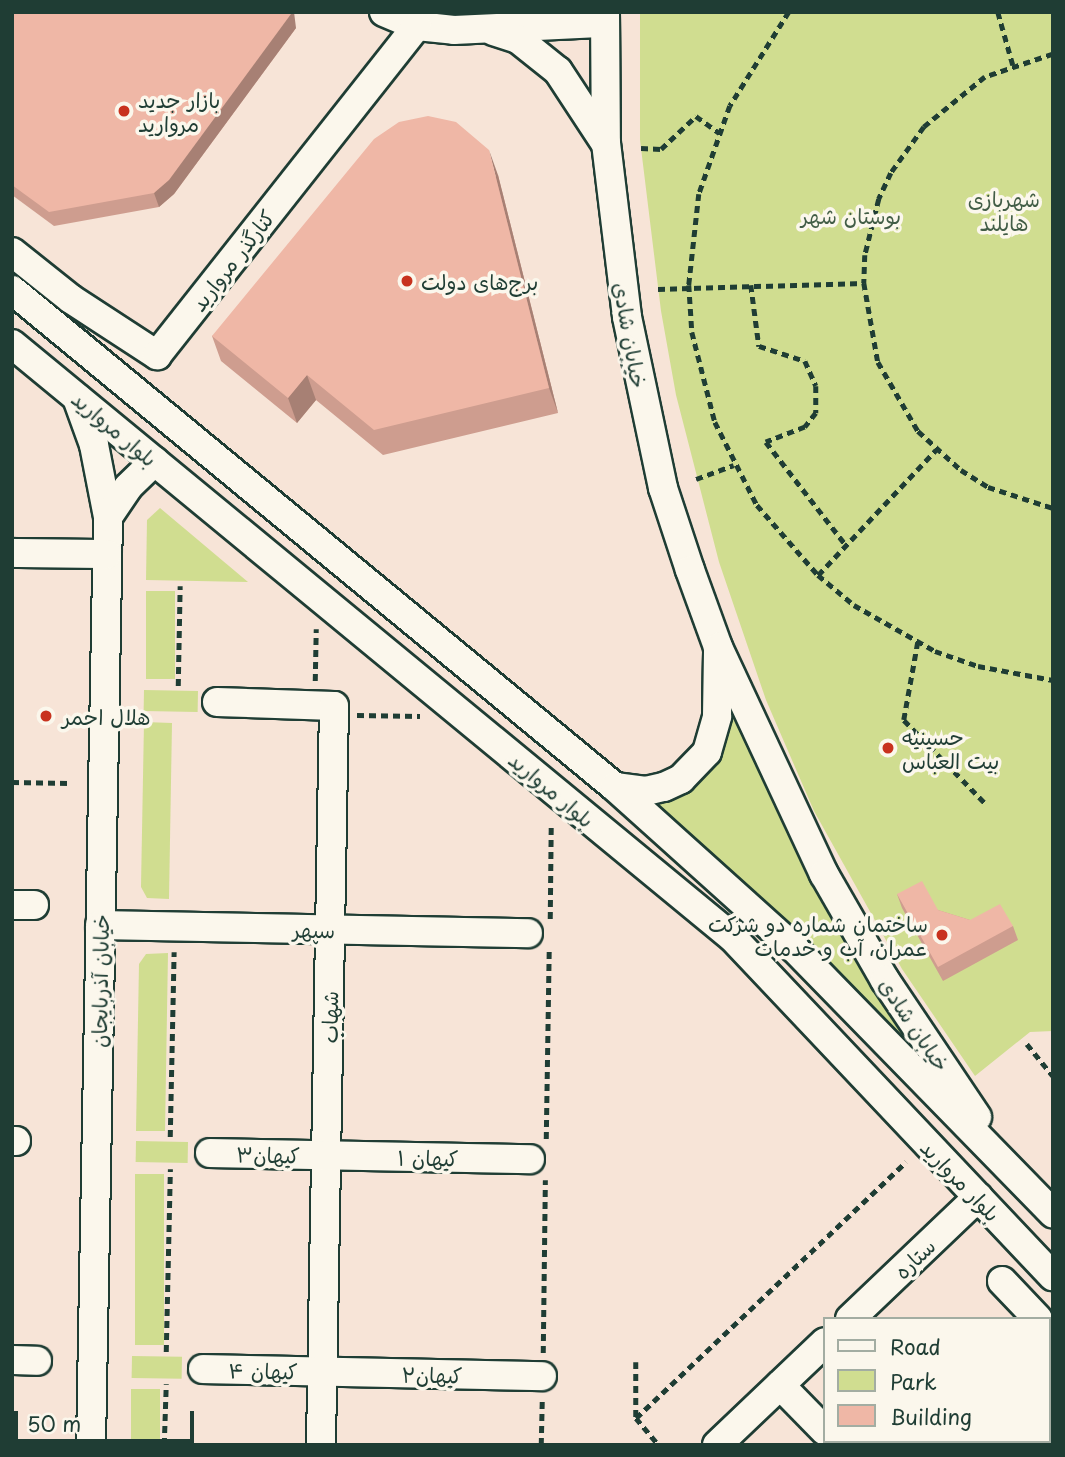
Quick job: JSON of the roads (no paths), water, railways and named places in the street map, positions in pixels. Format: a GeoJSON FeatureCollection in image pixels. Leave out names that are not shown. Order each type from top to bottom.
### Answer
{"type":"FeatureCollection","features":[{"type":"Feature","properties":{"kind":"street"},"geometry":{"type":"LineString","coordinates":[[384,12],[418,26],[493,31],[518,38],[558,71],[578,95],[607,150]]}},
{"type":"Feature","properties":{"kind":"street"},"geometry":{"type":"LineString","coordinates":[[493,31],[541,18],[605,18]]}},
{"type":"Feature","properties":{"kind":"street","name":"خیابان شادی"},"geometry":{"type":"LineString","coordinates":[[605,18],[607,150],[616,243],[643,403],[663,488],[718,647],[796,820],[853,928],[1011,1169]]}},
{"type":"Feature","properties":{"kind":"street","name":"کنارگذر مروارید"},"geometry":{"type":"LineString","coordinates":[[12,252],[72,299],[157,355],[418,26]]}},
{"type":"Feature","properties":{"kind":"street","name":"بلوار مروارید"},"geometry":{"type":"LineString","coordinates":[[12,290],[615,787],[794,947],[1053,1213]]}},
{"type":"Feature","properties":{"kind":"street"},"geometry":{"type":"LineString","coordinates":[[72,299],[114,374]]}},
{"type":"Feature","properties":{"kind":"street","name":"بلوار مروارید"},"geometry":{"type":"LineString","coordinates":[[12,344],[732,937],[1053,1276]]}},
{"type":"Feature","properties":{"kind":"street","name":"خیابان آذربایجان"},"geometry":{"type":"LineString","coordinates":[[76,396],[94,445],[108,517],[91,1445]]}},
{"type":"Feature","properties":{"kind":"street"},"geometry":{"type":"LineString","coordinates":[[108,517],[128,487],[155,461]]}},
{"type":"Feature","properties":{"kind":"street"},"geometry":{"type":"LineString","coordinates":[[12,553],[107,554]]}},
{"type":"Feature","properties":{"kind":"street"},"geometry":{"type":"LineString","coordinates":[[364,633],[379,638],[393,630],[398,615],[390,602]]}},
{"type":"Feature","properties":{"kind":"street","name":"خیابان شادی"},"geometry":{"type":"LineString","coordinates":[[615,787],[646,791],[664,787],[688,773],[707,752],[717,716],[718,647]]}},
{"type":"Feature","properties":{"kind":"street","name":"شهاب"},"geometry":{"type":"LineString","coordinates":[[217,702],[334,706],[321,1445]]}},
{"type":"Feature","properties":{"kind":"street","name":"سپهر"},"geometry":{"type":"LineString","coordinates":[[100,925],[528,933]]}},
{"type":"Feature","properties":{"kind":"street","name":"کیهان۳"},"geometry":{"type":"LineString","coordinates":[[210,1153],[326,1156]]}},
{"type":"Feature","properties":{"kind":"street","name":"کیهان ۱"},"geometry":{"type":"LineString","coordinates":[[326,1156],[530,1159]]}},
{"type":"Feature","properties":{"kind":"street","name":"ستاره"},"geometry":{"type":"LineString","coordinates":[[852,1317],[978,1197]]}},
{"type":"Feature","properties":{"kind":"street"},"geometry":{"type":"LineString","coordinates":[[1002,1281],[1036,1317]]}},
{"type":"Feature","properties":{"kind":"street"},"geometry":{"type":"LineString","coordinates":[[717,1445],[824,1343]]}},
{"type":"Feature","properties":{"kind":"street","name":"کیهان ۴"},"geometry":{"type":"LineString","coordinates":[[203,1369],[322,1371]]}},
{"type":"Feature","properties":{"kind":"street","name":"کیهان۲"},"geometry":{"type":"LineString","coordinates":[[322,1371],[542,1376]]}},
{"type":"Feature","properties":{"kind":"street"},"geometry":{"type":"LineString","coordinates":[[780,1385],[824,1430]]}},
{"type":"Feature","properties":{"kind":"place","name":"بازار جدید مروارید"},"geometry":{"type":"Point","coordinates":[124,111]}},
{"type":"Feature","properties":{"kind":"place","name":"برج‌های دولت"},"geometry":{"type":"Point","coordinates":[407,281]}},
{"type":"Feature","properties":{"kind":"place","name":"هلال احمر"},"geometry":{"type":"Point","coordinates":[46,716]}},
{"type":"Feature","properties":{"kind":"place","name":"حسینیه بیت العباس"},"geometry":{"type":"Point","coordinates":[888,748]}},
{"type":"Feature","properties":{"kind":"place","name":"ساختمان شماره دو شرکت عمران، آب و خدمات"},"geometry":{"type":"Point","coordinates":[942,935]}},
{"type":"Feature","properties":{"kind":"park label","name":"شهربازی هایلند"},"geometry":{"type":"Point","coordinates":[1004,210]}},
{"type":"Feature","properties":{"kind":"park label","name":"بوستان شهر"},"geometry":{"type":"Point","coordinates":[851,215]}}]}
